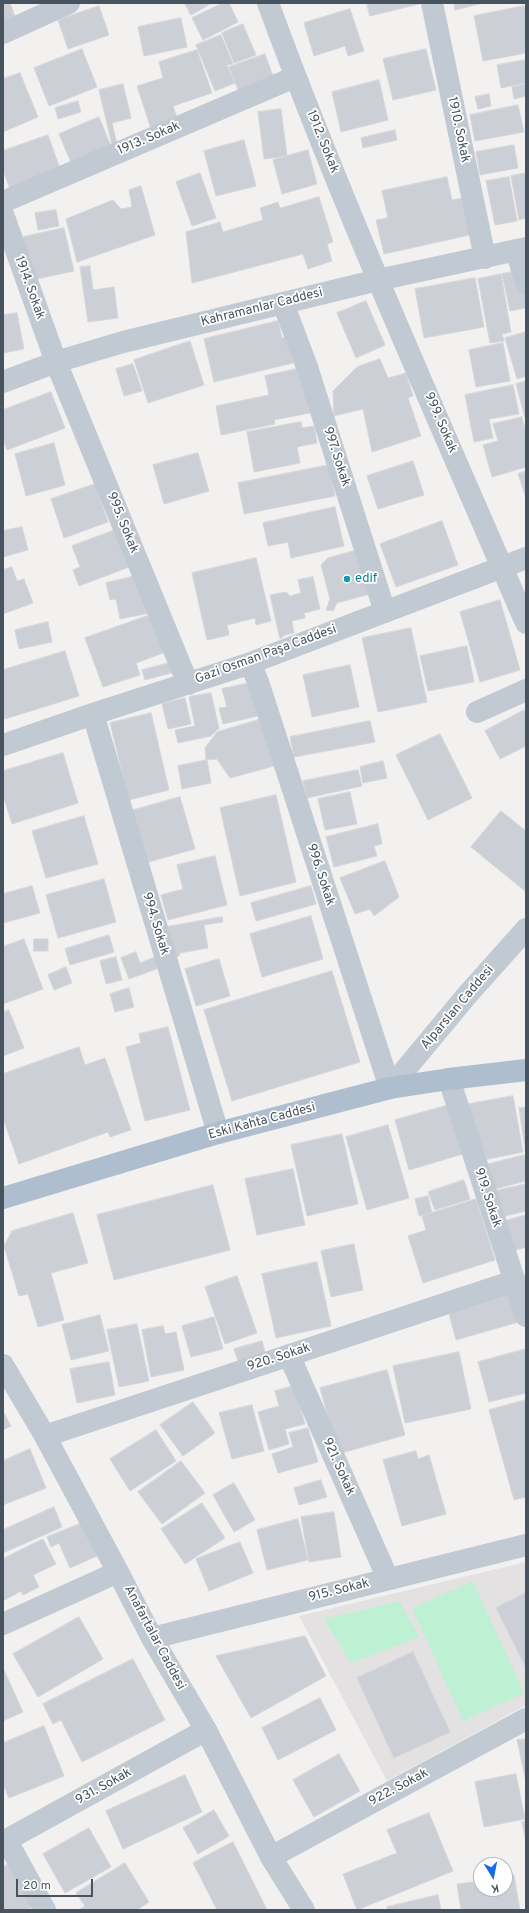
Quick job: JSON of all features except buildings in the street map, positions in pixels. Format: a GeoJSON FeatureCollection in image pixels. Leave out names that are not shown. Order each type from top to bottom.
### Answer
{"type":"FeatureCollection","features":[{"type":"Feature","properties":{"kind":"main road","name":"Eski Kahta Caddesi"},"geometry":{"type":"LineString","coordinates":[[3,1198],[218,1133],[390,1088],[526,1070]]}},
{"type":"Feature","properties":{"kind":"street"},"geometry":{"type":"LineString","coordinates":[[3,34],[69,3]]}},
{"type":"Feature","properties":{"kind":"street","name":"1912. Sokak"},"geometry":{"type":"LineString","coordinates":[[268,3],[295,76],[378,280]]}},
{"type":"Feature","properties":{"kind":"street","name":"1910. Sokak"},"geometry":{"type":"LineString","coordinates":[[432,3],[485,258]]}},
{"type":"Feature","properties":{"kind":"street","name":"1913. Sokak"},"geometry":{"type":"LineString","coordinates":[[3,202],[295,76]]}},
{"type":"Feature","properties":{"kind":"street","name":"1914. Sokak"},"geometry":{"type":"LineString","coordinates":[[3,214],[56,362]]}},
{"type":"Feature","properties":{"kind":"street"},"geometry":{"type":"LineString","coordinates":[[521,249],[526,283]]}},
{"type":"Feature","properties":{"kind":"street","name":"Kahramanlar Caddesi"},"geometry":{"type":"LineString","coordinates":[[3,382],[56,362],[123,342],[378,280],[521,249]]}},
{"type":"Feature","properties":{"kind":"street","name":"999. Sokak"},"geometry":{"type":"LineString","coordinates":[[378,280],[526,623]]}},
{"type":"Feature","properties":{"kind":"street","name":"997. Sokak"},"geometry":{"type":"LineString","coordinates":[[283,303],[307,367],[385,612]]}},
{"type":"Feature","properties":{"kind":"street","name":"995. Sokak"},"geometry":{"type":"LineString","coordinates":[[56,362],[188,684]]}},
{"type":"Feature","properties":{"kind":"street","name":"Gazi Osman Paşa Caddesi"},"geometry":{"type":"LineString","coordinates":[[3,745],[248,664],[526,558]]}},
{"type":"Feature","properties":{"kind":"street","name":"996. Sokak"},"geometry":{"type":"LineString","coordinates":[[248,664],[254,672],[258,682],[390,1088]]}},
{"type":"Feature","properties":{"kind":"street"},"geometry":{"type":"LineString","coordinates":[[477,712],[526,690]]}},
{"type":"Feature","properties":{"kind":"street","name":"994. Sokak"},"geometry":{"type":"LineString","coordinates":[[93,714],[218,1133]]}},
{"type":"Feature","properties":{"kind":"street","name":"Alparslan Caddesi"},"geometry":{"type":"LineString","coordinates":[[390,1088],[468,994],[526,929]]}},
{"type":"Feature","properties":{"kind":"street","name":"919. Sokak"},"geometry":{"type":"LineString","coordinates":[[449,1079],[526,1316]]}},
{"type":"Feature","properties":{"kind":"street","name":"920. Sokak"},"geometry":{"type":"LineString","coordinates":[[45,1436],[514,1281]]}},
{"type":"Feature","properties":{"kind":"street","name":"921. Sokak"},"geometry":{"type":"LineString","coordinates":[[289,1355],[388,1579]]}},
{"type":"Feature","properties":{"kind":"street","name":"Anafartalar Caddesi"},"geometry":{"type":"LineString","coordinates":[[3,1366],[45,1436],[152,1638],[206,1730],[271,1857],[304,1910]]}},
{"type":"Feature","properties":{"kind":"street","name":"915. Sokak"},"geometry":{"type":"LineString","coordinates":[[152,1638],[526,1545]]}},
{"type":"Feature","properties":{"kind":"street"},"geometry":{"type":"LineString","coordinates":[[3,1624],[118,1572]]}},
{"type":"Feature","properties":{"kind":"street","name":"922. Sokak"},"geometry":{"type":"LineString","coordinates":[[271,1857],[526,1719]]}},
{"type":"Feature","properties":{"kind":"street","name":"931. Sokak"},"geometry":{"type":"LineString","coordinates":[[5,1842],[206,1730]]}},
{"type":"Feature","properties":{"kind":"street"},"geometry":{"type":"LineString","coordinates":[[5,1842],[45,1910]]}},
{"type":"Feature","properties":{"kind":"shaded area"},"geometry":{"type":"Polygon","coordinates":[[[526,1562],[526,1705],[387,1781],[299,1616],[526,1562]]]}},
{"type":"Feature","properties":{"kind":"green space"},"geometry":{"type":"Polygon","coordinates":[[[473,1581],[524,1693],[463,1721],[412,1608],[473,1581]]]}},
{"type":"Feature","properties":{"kind":"green space"},"geometry":{"type":"Polygon","coordinates":[[[399,1601],[420,1637],[351,1663],[324,1619],[399,1601]]]}},
{"type":"Feature","properties":{"kind":"place","name":"edif"},"geometry":{"type":"Point","coordinates":[347,579]}}]}
